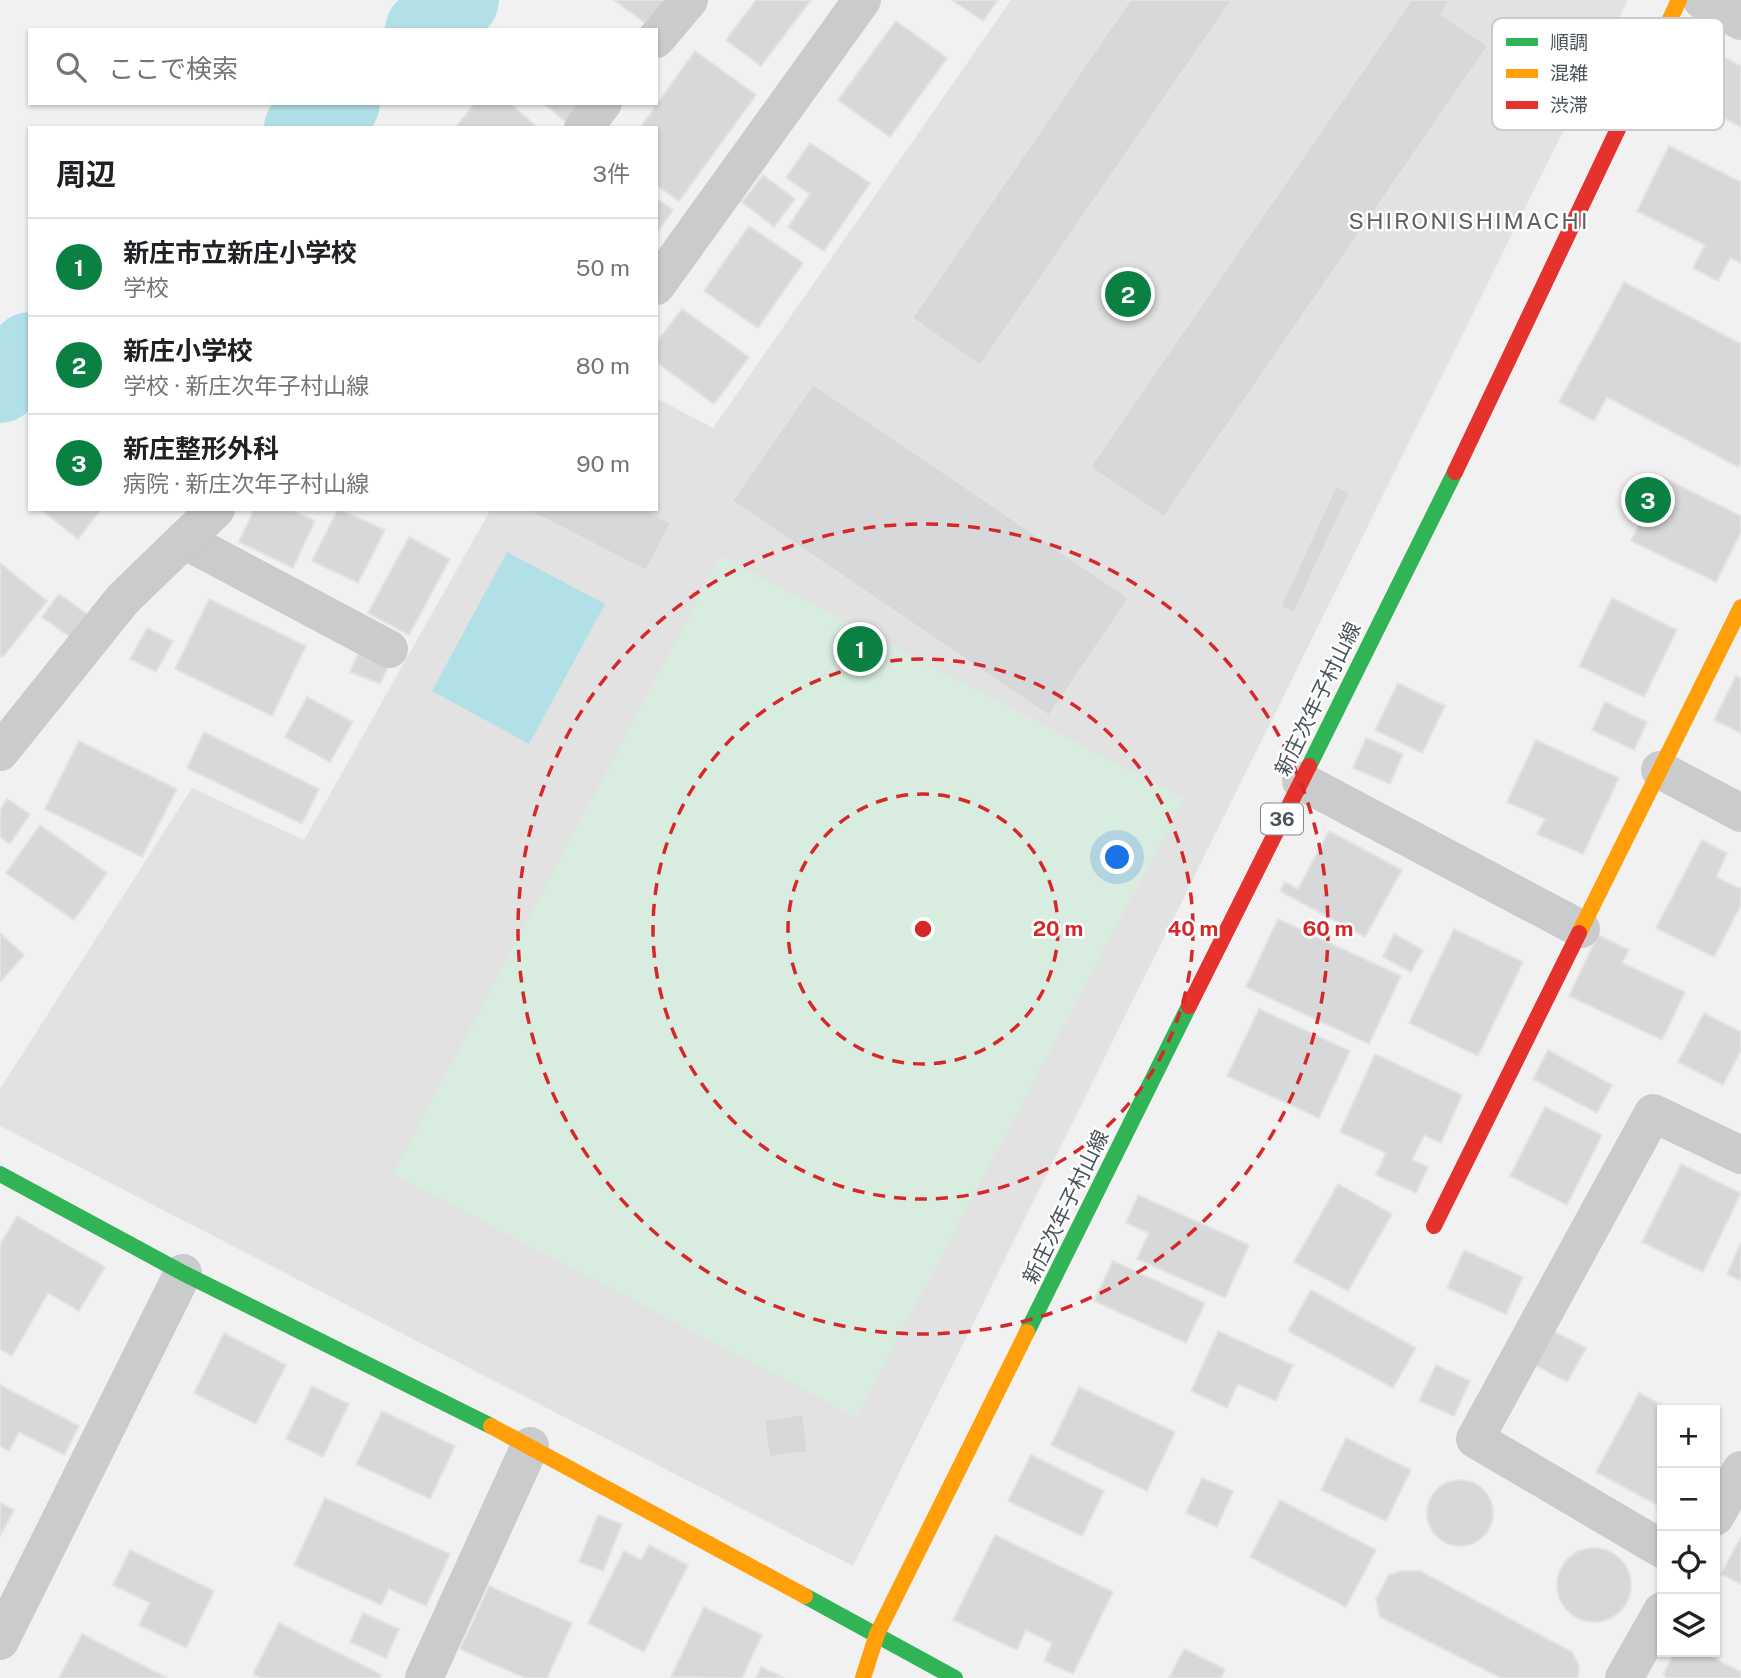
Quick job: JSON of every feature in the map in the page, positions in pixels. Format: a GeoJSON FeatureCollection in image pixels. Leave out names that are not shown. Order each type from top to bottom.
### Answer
{"type":"FeatureCollection","features":[{"type":"Feature","properties":{"kind":"main road","name":"新庄次年子村山線"},"geometry":{"type":"LineString","coordinates":[[1670,18],[1679,0]]}},
{"type":"Feature","properties":{"kind":"main road","name":"新庄次年子村山線"},"geometry":{"type":"LineString","coordinates":[[863,1678],[877,1634],[1466,448],[1617,130]]}},
{"type":"Feature","properties":{"kind":"main road"},"geometry":{"type":"LineString","coordinates":[[1434,1226],[1741,607]]}},
{"type":"Feature","properties":{"kind":"main road"},"geometry":{"type":"LineString","coordinates":[[0,1174],[183,1273],[530,1446],[955,1678]]}},
{"type":"Feature","properties":{"kind":"street"},"geometry":{"type":"LineString","coordinates":[[658,37],[689,0]]}},
{"type":"Feature","properties":{"kind":"street"},"geometry":{"type":"LineString","coordinates":[[658,283],[862,0]]}},
{"type":"Feature","properties":{"kind":"street"},"geometry":{"type":"LineString","coordinates":[[1702,0],[1741,21]]}},
{"type":"Feature","properties":{"kind":"street"},"geometry":{"type":"LineString","coordinates":[[585,126],[601,105]]}},
{"type":"Feature","properties":{"kind":"street"},"geometry":{"type":"LineString","coordinates":[[0,752],[123,599],[214,511]]}},
{"type":"Feature","properties":{"kind":"street"},"geometry":{"type":"LineString","coordinates":[[184,540],[389,649]]}},
{"type":"Feature","properties":{"kind":"street"},"geometry":{"type":"LineString","coordinates":[[1660,770],[1741,813]]}},
{"type":"Feature","properties":{"kind":"street"},"geometry":{"type":"LineString","coordinates":[[1301,781],[1581,929]]}},
{"type":"Feature","properties":{"kind":"street"},"geometry":{"type":"LineString","coordinates":[[1657,1546],[1475,1439],[1653,1113],[1741,1155]]}},
{"type":"Feature","properties":{"kind":"street"},"geometry":{"type":"LineString","coordinates":[[0,1641],[183,1273]]}},
{"type":"Feature","properties":{"kind":"street"},"geometry":{"type":"LineString","coordinates":[[424,1678],[530,1446]]}},
{"type":"Feature","properties":{"kind":"street"},"geometry":{"type":"LineString","coordinates":[[1720,1508],[1741,1470]]}},
{"type":"Feature","properties":{"kind":"street"},"geometry":{"type":"LineString","coordinates":[[1625,1678],[1657,1620]]}},
{"type":"Feature","properties":{"kind":"shaded area"},"geometry":{"type":"Polygon","coordinates":[[[1011,0],[1628,0],[1619,18],[1492,18],[1492,130],[1564,130],[853,1566],[0,1126],[0,1089],[192,788],[304,840],[490,511],[658,511],[658,399],[713,428],[1011,0]]]}},
{"type":"Feature","properties":{"kind":"green space"},"geometry":{"type":"Polygon","coordinates":[[[721,556],[1184,799],[856,1417],[393,1174],[721,556]]]}},
{"type":"Feature","properties":{"kind":"water"},"geometry":{"type":"Polygon","coordinates":[[[507,552],[605,604],[529,744],[432,691],[507,552]]]}},
{"type":"Feature","properties":{"kind":"building"},"geometry":{"type":"Polygon","coordinates":[[[614,0],[667,0],[648,25],[614,0]]]}},
{"type":"Feature","properties":{"kind":"building"},"geometry":{"type":"Polygon","coordinates":[[[756,0],[811,0],[761,66],[726,40],[756,0]]]}},
{"type":"Feature","properties":{"kind":"building"},"geometry":{"type":"Polygon","coordinates":[[[952,0],[998,0],[983,21],[952,0]]]}},
{"type":"Feature","properties":{"kind":"building"},"geometry":{"type":"Polygon","coordinates":[[[1130,0],[1232,0],[980,366],[912,318],[1130,0]]]}},
{"type":"Feature","properties":{"kind":"building"},"geometry":{"type":"Polygon","coordinates":[[[1411,0],[1450,0],[1441,14],[1488,46],[1164,517],[1090,467],[1411,0]]]}},
{"type":"Feature","properties":{"kind":"building"},"geometry":{"type":"Polygon","coordinates":[[[896,21],[947,58],[890,137],[838,100],[896,21]]]}},
{"type":"Feature","properties":{"kind":"building"},"geometry":{"type":"Polygon","coordinates":[[[695,51],[756,95],[679,201],[658,186],[658,126],[641,126],[695,51]]]}},
{"type":"Feature","properties":{"kind":"building"},"geometry":{"type":"Polygon","coordinates":[[[1724,58],[1741,66],[1741,127],[1724,118],[1724,58]]]}},
{"type":"Feature","properties":{"kind":"building"},"geometry":{"type":"Polygon","coordinates":[[[473,105],[512,105],[536,126],[457,126],[473,105]]]}},
{"type":"Feature","properties":{"kind":"building"},"geometry":{"type":"Polygon","coordinates":[[[545,105],[580,105],[566,122],[545,105]]]}},
{"type":"Feature","properties":{"kind":"building"},"geometry":{"type":"Polygon","coordinates":[[[810,143],[870,183],[824,251],[788,227],[810,194],[786,178],[810,143]]]}},
{"type":"Feature","properties":{"kind":"building"},"geometry":{"type":"Polygon","coordinates":[[[1669,146],[1741,182],[1741,263],[1730,258],[1718,281],[1693,268],[1705,245],[1637,211],[1669,146]]]}},
{"type":"Feature","properties":{"kind":"building"},"geometry":{"type":"Polygon","coordinates":[[[763,175],[795,199],[774,227],[742,202],[763,175]]]}},
{"type":"Feature","properties":{"kind":"building"},"geometry":{"type":"Polygon","coordinates":[[[658,199],[673,210],[658,231],[658,199]]]}},
{"type":"Feature","properties":{"kind":"building"},"geometry":{"type":"Polygon","coordinates":[[[749,226],[803,263],[758,328],[704,291],[749,226]]]}},
{"type":"Feature","properties":{"kind":"building"},"geometry":{"type":"Polygon","coordinates":[[[1624,282],[1741,344],[1741,462],[1738,467],[1607,397],[1594,421],[1559,402],[1624,282]]]}},
{"type":"Feature","properties":{"kind":"building"},"geometry":{"type":"Polygon","coordinates":[[[682,309],[749,357],[714,404],[658,363],[658,340],[682,309]]]}},
{"type":"Feature","properties":{"kind":"building"},"geometry":{"type":"Polygon","coordinates":[[[813,384],[1129,598],[1049,716],[732,501],[813,384]]]}},
{"type":"Feature","properties":{"kind":"building"},"geometry":{"type":"Polygon","coordinates":[[[1662,477],[1741,516],[1741,532],[1716,582],[1631,541],[1662,477]]]}},
{"type":"Feature","properties":{"kind":"building"},"geometry":{"type":"Polygon","coordinates":[[[1336,486],[1350,492],[1294,613],[1280,607],[1336,486]]]}},
{"type":"Feature","properties":{"kind":"building"},"geometry":{"type":"Polygon","coordinates":[[[43,511],[99,511],[78,539],[43,511]]]}},
{"type":"Feature","properties":{"kind":"building"},"geometry":{"type":"Polygon","coordinates":[[[253,511],[293,511],[315,521],[293,568],[239,542],[253,511]]]}},
{"type":"Feature","properties":{"kind":"building"},"geometry":{"type":"Polygon","coordinates":[[[337,511],[385,530],[358,583],[312,561],[337,511]]]}},
{"type":"Feature","properties":{"kind":"building"},"geometry":{"type":"Polygon","coordinates":[[[649,511],[671,523],[646,571],[531,512],[649,511]]]}},
{"type":"Feature","properties":{"kind":"building"},"geometry":{"type":"Polygon","coordinates":[[[409,537],[450,559],[409,635],[368,613],[409,537]]]}},
{"type":"Feature","properties":{"kind":"building"},"geometry":{"type":"Polygon","coordinates":[[[0,563],[47,601],[3,657],[0,655],[0,563]]]}},
{"type":"Feature","properties":{"kind":"building"},"geometry":{"type":"Polygon","coordinates":[[[59,594],[87,614],[70,637],[42,617],[59,594]]]}},
{"type":"Feature","properties":{"kind":"building"},"geometry":{"type":"Polygon","coordinates":[[[1612,598],[1677,630],[1644,697],[1579,666],[1612,598]]]}},
{"type":"Feature","properties":{"kind":"building"},"geometry":{"type":"Polygon","coordinates":[[[209,599],[306,646],[272,716],[175,669],[209,599]]]}},
{"type":"Feature","properties":{"kind":"building"},"geometry":{"type":"Polygon","coordinates":[[[147,628],[173,641],[156,672],[130,659],[147,628]]]}},
{"type":"Feature","properties":{"kind":"building"},"geometry":{"type":"Polygon","coordinates":[[[358,654],[388,667],[380,684],[350,672],[358,654]]]}},
{"type":"Feature","properties":{"kind":"building"},"geometry":{"type":"Polygon","coordinates":[[[1736,676],[1741,679],[1741,733],[1714,720],[1736,676]]]}},
{"type":"Feature","properties":{"kind":"building"},"geometry":{"type":"Polygon","coordinates":[[[1398,683],[1445,706],[1422,753],[1375,730],[1398,683]]]}},
{"type":"Feature","properties":{"kind":"building"},"geometry":{"type":"Polygon","coordinates":[[[307,697],[353,722],[330,762],[285,737],[307,697]]]}},
{"type":"Feature","properties":{"kind":"building"},"geometry":{"type":"Polygon","coordinates":[[[1605,702],[1647,722],[1634,750],[1592,730],[1605,702]]]}},
{"type":"Feature","properties":{"kind":"building"},"geometry":{"type":"Polygon","coordinates":[[[204,732],[319,789],[302,824],[187,768],[204,732]]]}},
{"type":"Feature","properties":{"kind":"building"},"geometry":{"type":"Polygon","coordinates":[[[1366,738],[1403,754],[1390,784],[1353,768],[1366,738]]]}},
{"type":"Feature","properties":{"kind":"building"},"geometry":{"type":"Polygon","coordinates":[[[1536,740],[1619,778],[1583,854],[1537,834],[1545,819],[1507,802],[1536,740]]]}},
{"type":"Feature","properties":{"kind":"building"},"geometry":{"type":"Polygon","coordinates":[[[79,741],[177,789],[142,857],[45,809],[79,741]]]}},
{"type":"Feature","properties":{"kind":"building"},"geometry":{"type":"Polygon","coordinates":[[[7,799],[30,814],[10,844],[0,837],[0,810],[7,799]]]}},
{"type":"Feature","properties":{"kind":"building"},"geometry":{"type":"Polygon","coordinates":[[[40,825],[107,873],[74,920],[6,873],[40,825]]]}},
{"type":"Feature","properties":{"kind":"building"},"geometry":{"type":"Polygon","coordinates":[[[1329,831],[1402,870],[1365,937],[1280,891],[1285,882],[1298,889],[1329,831]]]}},
{"type":"Feature","properties":{"kind":"building"},"geometry":{"type":"Polygon","coordinates":[[[1702,840],[1727,853],[1716,877],[1741,889],[1741,905],[1714,957],[1656,928],[1702,840]]]}},
{"type":"Feature","properties":{"kind":"building"},"geometry":{"type":"Polygon","coordinates":[[[1278,919],[1401,976],[1369,1044],[1246,987],[1278,919]]]}},
{"type":"Feature","properties":{"kind":"building"},"geometry":{"type":"Polygon","coordinates":[[[1454,929],[1523,962],[1478,1056],[1409,1023],[1454,929]]]}},
{"type":"Feature","properties":{"kind":"building"},"geometry":{"type":"Polygon","coordinates":[[[0,933],[24,955],[0,982],[0,933]]]}},
{"type":"Feature","properties":{"kind":"building"},"geometry":{"type":"Polygon","coordinates":[[[1394,934],[1423,950],[1411,972],[1383,957],[1394,934]]]}},
{"type":"Feature","properties":{"kind":"building"},"geometry":{"type":"Polygon","coordinates":[[[1598,935],[1629,950],[1622,963],[1685,992],[1662,1040],[1569,996],[1598,935]]]}},
{"type":"Feature","properties":{"kind":"building"},"geometry":{"type":"Polygon","coordinates":[[[1259,1009],[1350,1051],[1319,1118],[1227,1076],[1259,1009]]]}},
{"type":"Feature","properties":{"kind":"building"},"geometry":{"type":"Polygon","coordinates":[[[1704,1013],[1741,1032],[1741,1050],[1723,1085],[1678,1062],[1704,1013]]]}},
{"type":"Feature","properties":{"kind":"building"},"geometry":{"type":"Polygon","coordinates":[[[1548,1050],[1612,1085],[1597,1113],[1533,1079],[1548,1050]]]}},
{"type":"Feature","properties":{"kind":"building"},"geometry":{"type":"Polygon","coordinates":[[[1375,1054],[1462,1095],[1441,1143],[1424,1135],[1412,1160],[1428,1167],[1416,1193],[1376,1175],[1386,1153],[1340,1132],[1375,1054]]]}},
{"type":"Feature","properties":{"kind":"building"},"geometry":{"type":"Polygon","coordinates":[[[1545,1107],[1602,1135],[1567,1205],[1510,1176],[1545,1107]]]}},
{"type":"Feature","properties":{"kind":"building"},"geometry":{"type":"Polygon","coordinates":[[[1681,1164],[1741,1193],[1703,1272],[1642,1242],[1681,1164]]]}},
{"type":"Feature","properties":{"kind":"building"},"geometry":{"type":"Polygon","coordinates":[[[1338,1184],[1392,1214],[1348,1291],[1294,1262],[1338,1184]]]}},
{"type":"Feature","properties":{"kind":"building"},"geometry":{"type":"Polygon","coordinates":[[[1138,1195],[1249,1245],[1225,1298],[1137,1259],[1149,1233],[1126,1223],[1138,1195]]]}},
{"type":"Feature","properties":{"kind":"building"},"geometry":{"type":"Polygon","coordinates":[[[17,1216],[105,1267],[79,1311],[48,1293],[12,1356],[0,1349],[0,1245],[17,1216]]]}},
{"type":"Feature","properties":{"kind":"building"},"geometry":{"type":"Polygon","coordinates":[[[1741,1243],[1741,1281],[1727,1274],[1741,1243]]]}},
{"type":"Feature","properties":{"kind":"building"},"geometry":{"type":"Polygon","coordinates":[[[1464,1250],[1523,1277],[1506,1314],[1447,1288],[1464,1250]]]}},
{"type":"Feature","properties":{"kind":"building"},"geometry":{"type":"Polygon","coordinates":[[[1113,1261],[1205,1303],[1186,1343],[1094,1301],[1113,1261]]]}},
{"type":"Feature","properties":{"kind":"building"},"geometry":{"type":"Polygon","coordinates":[[[1311,1290],[1416,1348],[1393,1388],[1288,1331],[1311,1290]]]}},
{"type":"Feature","properties":{"kind":"building"},"geometry":{"type":"Polygon","coordinates":[[[1218,1331],[1293,1365],[1276,1401],[1238,1384],[1227,1408],[1191,1391],[1218,1331]]]}},
{"type":"Feature","properties":{"kind":"building"},"geometry":{"type":"Polygon","coordinates":[[[1553,1331],[1586,1348],[1567,1382],[1535,1365],[1553,1331]]]}},
{"type":"Feature","properties":{"kind":"building"},"geometry":{"type":"Polygon","coordinates":[[[224,1333],[286,1365],[256,1424],[194,1393],[224,1333]]]}},
{"type":"Feature","properties":{"kind":"building"},"geometry":{"type":"Polygon","coordinates":[[[1436,1365],[1470,1381],[1454,1416],[1419,1401],[1436,1365]]]}},
{"type":"Feature","properties":{"kind":"building"},"geometry":{"type":"Polygon","coordinates":[[[0,1385],[79,1426],[64,1455],[19,1432],[9,1451],[0,1446],[0,1385]]]}},
{"type":"Feature","properties":{"kind":"building"},"geometry":{"type":"Polygon","coordinates":[[[312,1386],[349,1404],[323,1457],[286,1439],[312,1386]]]}},
{"type":"Feature","properties":{"kind":"building"},"geometry":{"type":"Polygon","coordinates":[[[1079,1387],[1175,1432],[1147,1491],[1051,1445],[1079,1387]]]}},
{"type":"Feature","properties":{"kind":"building"},"geometry":{"type":"Polygon","coordinates":[[[1639,1393],[1662,1405],[1657,1405],[1657,1505],[1596,1472],[1639,1393]]]}},
{"type":"Feature","properties":{"kind":"building"},"geometry":{"type":"Polygon","coordinates":[[[382,1411],[455,1446],[430,1499],[356,1464],[382,1411]]]}},
{"type":"Feature","properties":{"kind":"building"},"geometry":{"type":"Polygon","coordinates":[[[803,1414],[808,1452],[769,1457],[764,1420],[803,1414]]]}},
{"type":"Feature","properties":{"kind":"building"},"geometry":{"type":"Polygon","coordinates":[[[1346,1438],[1411,1470],[1386,1521],[1321,1490],[1346,1438]]]}},
{"type":"Feature","properties":{"kind":"building"},"geometry":{"type":"Polygon","coordinates":[[[1031,1455],[1104,1491],[1082,1536],[1008,1501],[1031,1455]]]}},
{"type":"Feature","properties":{"kind":"building"},"geometry":{"type":"Polygon","coordinates":[[[1202,1478],[1233,1491],[1217,1527],[1186,1513],[1202,1478]]]}},
{"type":"Feature","properties":{"kind":"building"},"geometry":{"type":"Polygon","coordinates":[[[1460,1480],[1473,1483],[1483,1490],[1490,1500],[1493,1513],[1490,1526],[1483,1536],[1473,1543],[1460,1546],[1447,1543],[1437,1536],[1430,1526],[1427,1513],[1430,1500],[1437,1490],[1447,1483],[1460,1480]]]}},
{"type":"Feature","properties":{"kind":"building"},"geometry":{"type":"Polygon","coordinates":[[[325,1498],[450,1554],[426,1606],[389,1589],[381,1605],[294,1565],[325,1498]]]}},
{"type":"Feature","properties":{"kind":"building"},"geometry":{"type":"Polygon","coordinates":[[[1280,1500],[1376,1550],[1346,1607],[1250,1557],[1280,1500]]]}},
{"type":"Feature","properties":{"kind":"building"},"geometry":{"type":"Polygon","coordinates":[[[0,1503],[14,1510],[0,1536],[0,1503]]]}},
{"type":"Feature","properties":{"kind":"building"},"geometry":{"type":"Polygon","coordinates":[[[598,1515],[622,1524],[603,1571],[579,1562],[598,1515]]]}},
{"type":"Feature","properties":{"kind":"building"},"geometry":{"type":"Polygon","coordinates":[[[995,1535],[1113,1592],[1073,1674],[1044,1661],[1052,1643],[1026,1630],[1017,1650],[953,1620],[995,1535]]]}},
{"type":"Feature","properties":{"kind":"building"},"geometry":{"type":"Polygon","coordinates":[[[1741,1537],[1741,1584],[1721,1574],[1741,1537]]]}},
{"type":"Feature","properties":{"kind":"building"},"geometry":{"type":"Polygon","coordinates":[[[649,1545],[688,1565],[644,1652],[588,1623],[624,1551],[641,1560],[649,1545]]]}},
{"type":"Feature","properties":{"kind":"building"},"geometry":{"type":"Polygon","coordinates":[[[1594,1548],[1608,1551],[1620,1559],[1628,1571],[1631,1585],[1628,1599],[1620,1611],[1608,1619],[1594,1622],[1580,1619],[1568,1611],[1560,1599],[1557,1585],[1560,1571],[1568,1559],[1580,1551],[1594,1548]]]}},
{"type":"Feature","properties":{"kind":"building"},"geometry":{"type":"Polygon","coordinates":[[[130,1550],[214,1591],[186,1648],[139,1625],[150,1603],[113,1585],[130,1550]]]}},
{"type":"Feature","properties":{"kind":"building"},"geometry":{"type":"Polygon","coordinates":[[[1402,1571],[1420,1571],[1572,1652],[1579,1666],[1578,1678],[1501,1678],[1380,1617],[1376,1599],[1389,1575],[1402,1571]]]}},
{"type":"Feature","properties":{"kind":"building"},"geometry":{"type":"Polygon","coordinates":[[[489,1586],[572,1623],[547,1678],[525,1678],[460,1649],[489,1586]]]}},
{"type":"Feature","properties":{"kind":"building"},"geometry":{"type":"Polygon","coordinates":[[[704,1607],[762,1635],[742,1678],[671,1677],[704,1607]]]}},
{"type":"Feature","properties":{"kind":"building"},"geometry":{"type":"Polygon","coordinates":[[[363,1613],[399,1629],[386,1658],[350,1642],[363,1613]]]}},
{"type":"Feature","properties":{"kind":"building"},"geometry":{"type":"Polygon","coordinates":[[[279,1623],[382,1675],[380,1678],[261,1678],[253,1674],[279,1623]]]}},
{"type":"Feature","properties":{"kind":"building"},"geometry":{"type":"Polygon","coordinates":[[[82,1634],[167,1678],[59,1678],[82,1634]]]}},
{"type":"Feature","properties":{"kind":"building"},"geometry":{"type":"Polygon","coordinates":[[[1184,1649],[1225,1669],[1221,1678],[1169,1678],[1184,1649]]]}},
{"type":"Feature","properties":{"kind":"building"},"geometry":{"type":"Polygon","coordinates":[[[1672,1657],[1712,1657],[1741,1672],[1741,1678],[1668,1678],[1663,1675],[1672,1657]]]}},
{"type":"Feature","properties":{"kind":"building"},"geometry":{"type":"Polygon","coordinates":[[[761,1667],[784,1678],[756,1678],[761,1667]]]}},
{"type":"Feature","properties":{"kind":"waterway"},"geometry":{"type":"LineString","coordinates":[[427,28],[459,0]]}},
{"type":"Feature","properties":{"kind":"waterway"},"geometry":{"type":"LineString","coordinates":[[307,126],[338,105]]}},
{"type":"Feature","properties":{"kind":"waterway"},"geometry":{"type":"LineString","coordinates":[[0,383],[28,354]]}},
{"type":"Feature","properties":{"kind":"traffic: fast"},"geometry":{"type":"LineString","coordinates":[[1309,766],[1455,472]]}},
{"type":"Feature","properties":{"kind":"traffic: fast"},"geometry":{"type":"LineString","coordinates":[[1027,1332],[1189,1006]]}},
{"type":"Feature","properties":{"kind":"traffic: fast"},"geometry":{"type":"LineString","coordinates":[[0,1174],[183,1273],[491,1426]]}},
{"type":"Feature","properties":{"kind":"traffic: fast"},"geometry":{"type":"LineString","coordinates":[[805,1596],[955,1678]]}},
{"type":"Feature","properties":{"kind":"traffic: slow"},"geometry":{"type":"LineString","coordinates":[[1671,18],[1679,0]]}},
{"type":"Feature","properties":{"kind":"traffic: slow"},"geometry":{"type":"LineString","coordinates":[[1579,933],[1741,607]]}},
{"type":"Feature","properties":{"kind":"traffic: slow"},"geometry":{"type":"LineString","coordinates":[[863,1678],[877,1634],[1027,1332]]}},
{"type":"Feature","properties":{"kind":"traffic: slow"},"geometry":{"type":"LineString","coordinates":[[491,1426],[805,1596]]}},
{"type":"Feature","properties":{"kind":"traffic: jam"},"geometry":{"type":"LineString","coordinates":[[1455,472],[1618,130]]}},
{"type":"Feature","properties":{"kind":"traffic: jam"},"geometry":{"type":"LineString","coordinates":[[1189,1006],[1309,766]]}},
{"type":"Feature","properties":{"kind":"traffic: jam"},"geometry":{"type":"LineString","coordinates":[[1434,1226],[1579,933]]}},
{"type":"Feature","properties":{"kind":"place","name":"新庄小学校"},"geometry":{"type":"Point","coordinates":[1128,294]}},
{"type":"Feature","properties":{"kind":"place","name":"新庄整形外科"},"geometry":{"type":"Point","coordinates":[1648,500]}},
{"type":"Feature","properties":{"kind":"place","name":"新庄市立新庄小学校"},"geometry":{"type":"Point","coordinates":[860,649]}},
{"type":"Feature","properties":{"kind":"district","name":"SHIRONISHIMACHI"},"geometry":{"type":"Point","coordinates":[1469,221]}}]}
